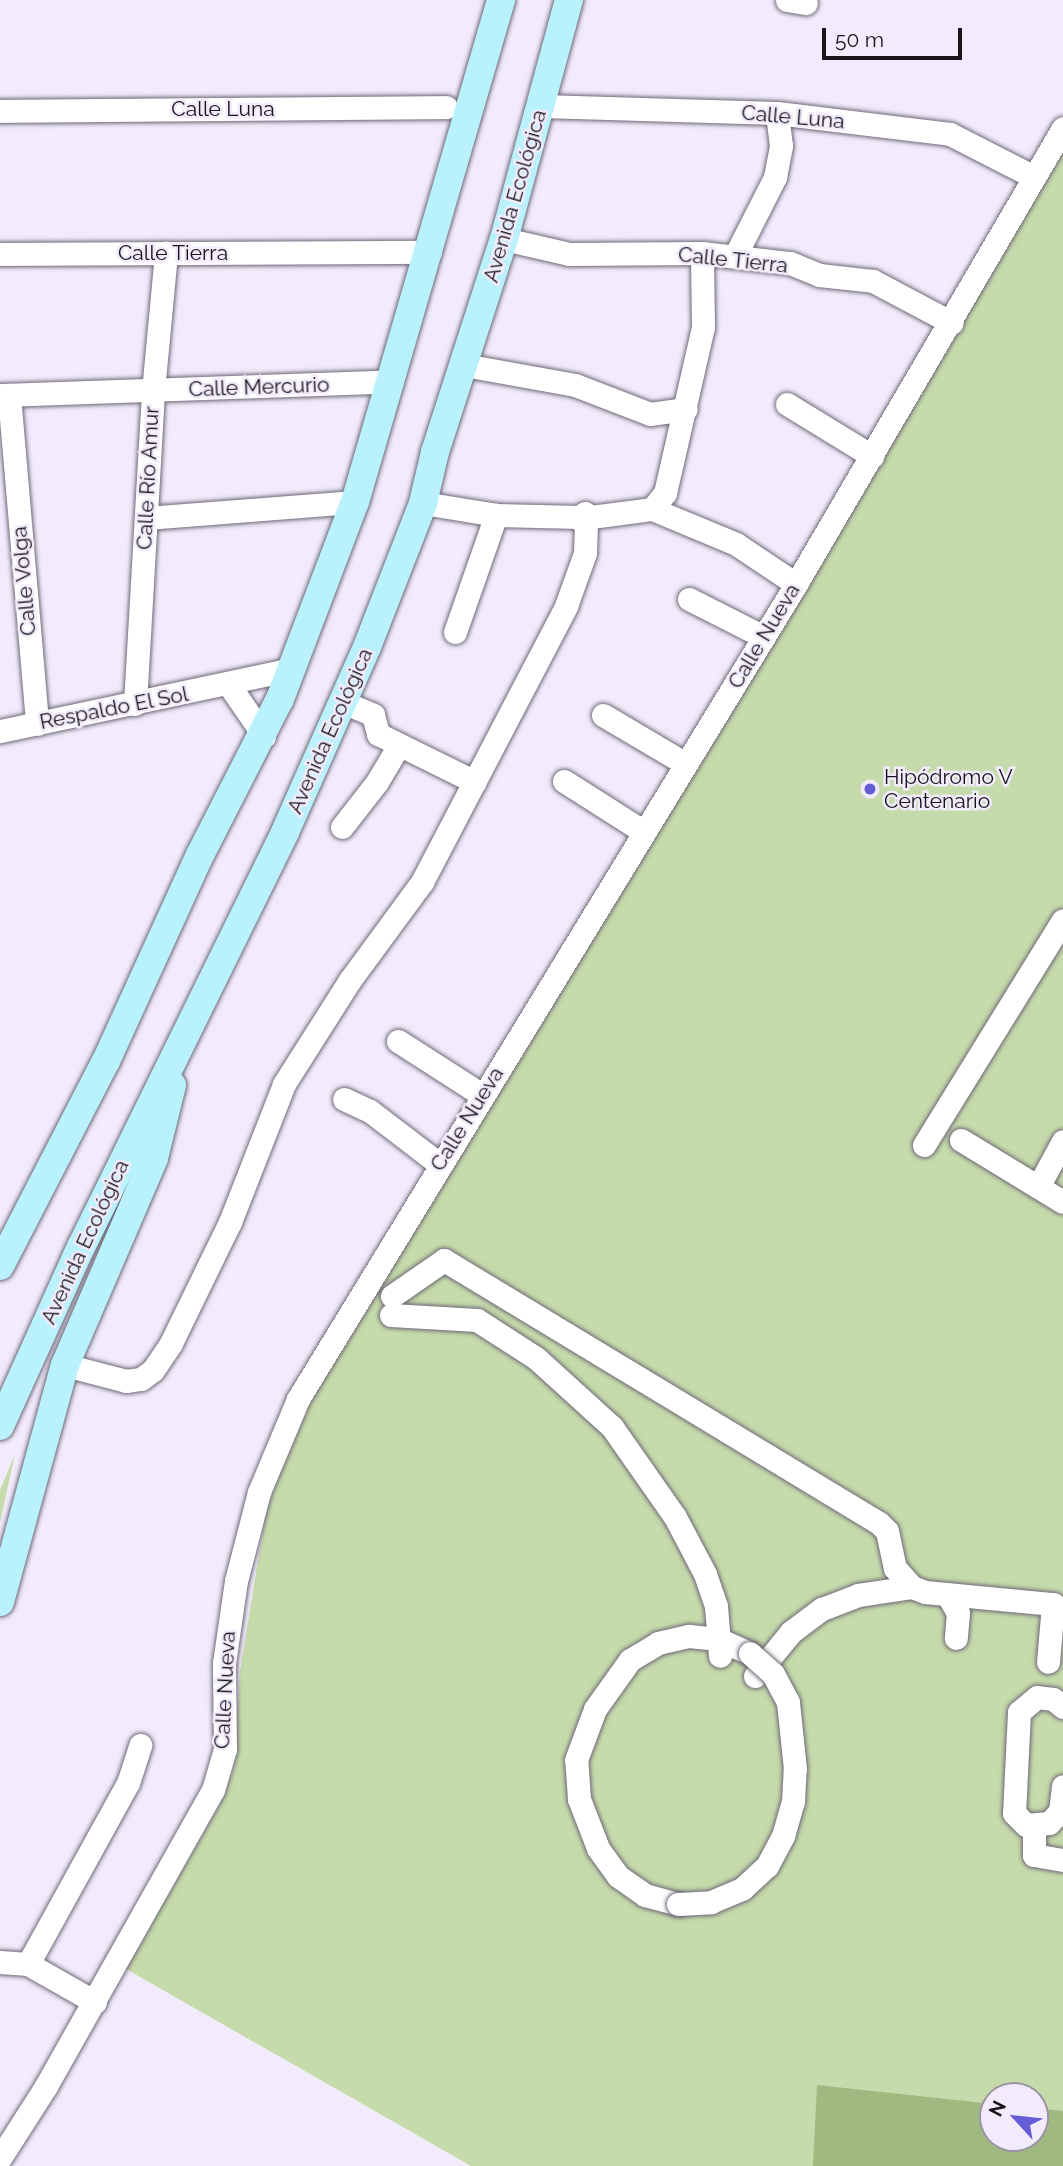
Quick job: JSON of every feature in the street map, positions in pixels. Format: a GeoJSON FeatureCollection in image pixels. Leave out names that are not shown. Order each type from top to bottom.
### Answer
{"type":"FeatureCollection","features":[{"type":"Feature","properties":{"kind":"main road"},"geometry":{"type":"LineString","coordinates":[[0,1266],[106,1061],[200,855],[264,736],[292,669],[355,502],[430,252],[501,0]]}},
{"type":"Feature","properties":{"kind":"main road","name":"Avenida Ecológica"},"geometry":{"type":"LineString","coordinates":[[0,1426],[178,1047],[285,832],[344,702],[423,503],[504,239],[569,0]]}},
{"type":"Feature","properties":{"kind":"main road"},"geometry":{"type":"LineString","coordinates":[[0,1602],[65,1365],[154,1158],[178,1047]]}},
{"type":"Feature","properties":{"kind":"street","name":"Calle Luna"},"geometry":{"type":"LineString","coordinates":[[541,106],[777,113],[950,134],[1034,177]]}},
{"type":"Feature","properties":{"kind":"street","name":"Calle Luna"},"geometry":{"type":"LineString","coordinates":[[0,111],[446,107]]}},
{"type":"Feature","properties":{"kind":"street"},"geometry":{"type":"LineString","coordinates":[[735,256],[778,169],[777,113]]}},
{"type":"Feature","properties":{"kind":"street","name":"Calle Nueva"},"geometry":{"type":"LineString","coordinates":[[0,2158],[95,2002],[213,1790],[225,1749],[224,1663],[230,1612],[259,1492],[276,1446],[298,1399],[439,1164],[796,584],[952,323],[1063,128]]}},
{"type":"Feature","properties":{"kind":"street","name":"Calle Tierra"},"geometry":{"type":"LineString","coordinates":[[504,239],[569,254],[702,253],[735,256],[873,281],[952,323]]}},
{"type":"Feature","properties":{"kind":"street","name":"Calle Tierra"},"geometry":{"type":"LineString","coordinates":[[0,254],[430,252]]}},
{"type":"Feature","properties":{"kind":"street","name":"Calle Río Amur"},"geometry":{"type":"LineString","coordinates":[[135,704],[153,391],[166,253]]}},
{"type":"Feature","properties":{"kind":"street"},"geometry":{"type":"LineString","coordinates":[[652,509],[665,493],[703,327],[702,253]]}},
{"type":"Feature","properties":{"kind":"street"},"geometry":{"type":"LineString","coordinates":[[464,365],[575,385],[650,414],[686,409]]}},
{"type":"Feature","properties":{"kind":"street","name":"Calle Mercurio"},"geometry":{"type":"LineString","coordinates":[[4,396],[392,381]]}},
{"type":"Feature","properties":{"kind":"street","name":"Calle Volga"},"geometry":{"type":"LineString","coordinates":[[4,396],[10,530],[37,724]]}},
{"type":"Feature","properties":{"kind":"street"},"geometry":{"type":"LineString","coordinates":[[787,404],[873,456]]}},
{"type":"Feature","properties":{"kind":"street"},"geometry":{"type":"LineString","coordinates":[[146,518],[355,502]]}},
{"type":"Feature","properties":{"kind":"street"},"geometry":{"type":"LineString","coordinates":[[423,503],[496,515],[586,520],[652,509],[736,544],[796,584]]}},
{"type":"Feature","properties":{"kind":"street"},"geometry":{"type":"LineString","coordinates":[[456,632],[496,515]]}},
{"type":"Feature","properties":{"kind":"street"},"geometry":{"type":"LineString","coordinates":[[65,1365],[126,1381],[153,1370],[171,1343],[230,1222],[284,1084],[350,980],[422,882],[566,606],[585,553],[586,520]]}},
{"type":"Feature","properties":{"kind":"street"},"geometry":{"type":"LineString","coordinates":[[689,599],[764,636]]}},
{"type":"Feature","properties":{"kind":"street","name":"Respaldo El Sol"},"geometry":{"type":"LineString","coordinates":[[0,731],[229,685],[292,669]]}},
{"type":"Feature","properties":{"kind":"street"},"geometry":{"type":"LineString","coordinates":[[229,685],[264,736]]}},
{"type":"Feature","properties":{"kind":"street"},"geometry":{"type":"LineString","coordinates":[[344,702],[373,715],[377,733],[475,782]]}},
{"type":"Feature","properties":{"kind":"street"},"geometry":{"type":"LineString","coordinates":[[603,715],[686,764]]}},
{"type":"Feature","properties":{"kind":"street"},"geometry":{"type":"LineString","coordinates":[[342,827],[372,790],[399,745]]}},
{"type":"Feature","properties":{"kind":"street"},"geometry":{"type":"LineString","coordinates":[[564,782],[644,832]]}},
{"type":"Feature","properties":{"kind":"street"},"geometry":{"type":"LineString","coordinates":[[924,1145],[1063,920]]}},
{"type":"Feature","properties":{"kind":"street"},"geometry":{"type":"LineString","coordinates":[[398,1041],[482,1095]]}},
{"type":"Feature","properties":{"kind":"street"},"geometry":{"type":"LineString","coordinates":[[344,1099],[370,1111],[439,1164]]}},
{"type":"Feature","properties":{"kind":"street"},"geometry":{"type":"LineString","coordinates":[[961,1140],[1063,1202]]}},
{"type":"Feature","properties":{"kind":"street"},"geometry":{"type":"LineString","coordinates":[[1038,1187],[1063,1141]]}},
{"type":"Feature","properties":{"kind":"street"},"geometry":{"type":"LineString","coordinates":[[719,1647],[716,1606],[676,1517],[636,1458],[593,1408],[536,1358],[477,1320],[392,1306],[444,1259],[879,1523],[887,1531],[895,1568],[912,1587]]}},
{"type":"Feature","properties":{"kind":"street"},"geometry":{"type":"LineString","coordinates":[[755,1675],[791,1632],[822,1609],[858,1595],[912,1587],[947,1594],[1058,1604],[1054,1702],[1030,1700],[1017,1720],[1011,1804],[1018,1820],[1034,1827],[1056,1818],[1063,1786]]}},
{"type":"Feature","properties":{"kind":"street"},"geometry":{"type":"LineString","coordinates":[[947,1594],[958,1613],[956,1638]]}},
{"type":"Feature","properties":{"kind":"street"},"geometry":{"type":"LineString","coordinates":[[689,1636],[719,1647],[750,1653],[773,1674],[788,1702],[795,1769],[790,1813],[767,1866],[742,1889],[711,1902],[678,1904],[645,1895],[618,1876],[598,1848],[579,1799],[576,1760],[596,1709],[630,1660],[658,1643],[689,1636]]}},
{"type":"Feature","properties":{"kind":"street"},"geometry":{"type":"LineString","coordinates":[[28,1964],[128,1783],[140,1745]]}},
{"type":"Feature","properties":{"kind":"street"},"geometry":{"type":"LineString","coordinates":[[1034,1827],[1034,1855],[1063,1860]]}},
{"type":"Feature","properties":{"kind":"street"},"geometry":{"type":"LineString","coordinates":[[0,1962],[28,1964],[95,2002]]}},
{"type":"Feature","properties":{"kind":"green space","name":"Hipódromo V Centenario"},"geometry":{"type":"Polygon","coordinates":[[[1063,150],[1063,2166],[471,2166],[126,1969],[222,1801],[234,1769],[240,1671],[266,1513],[293,1427],[1063,150]]]}},
{"type":"Feature","properties":{"kind":"green space"},"geometry":{"type":"Polygon","coordinates":[[[15,1454],[0,1523],[0,1490],[15,1454]]]}},
{"type":"Feature","properties":{"kind":"green space"},"geometry":{"type":"Polygon","coordinates":[[[817,2085],[979,2102],[979,2152],[1049,2152],[1049,2110],[1063,2111],[1063,2166],[813,2166],[817,2085]]]}},
{"type":"Feature","properties":{"kind":"place","name":"Hipódromo V Centenario"},"geometry":{"type":"Point","coordinates":[870,789]}}]}
